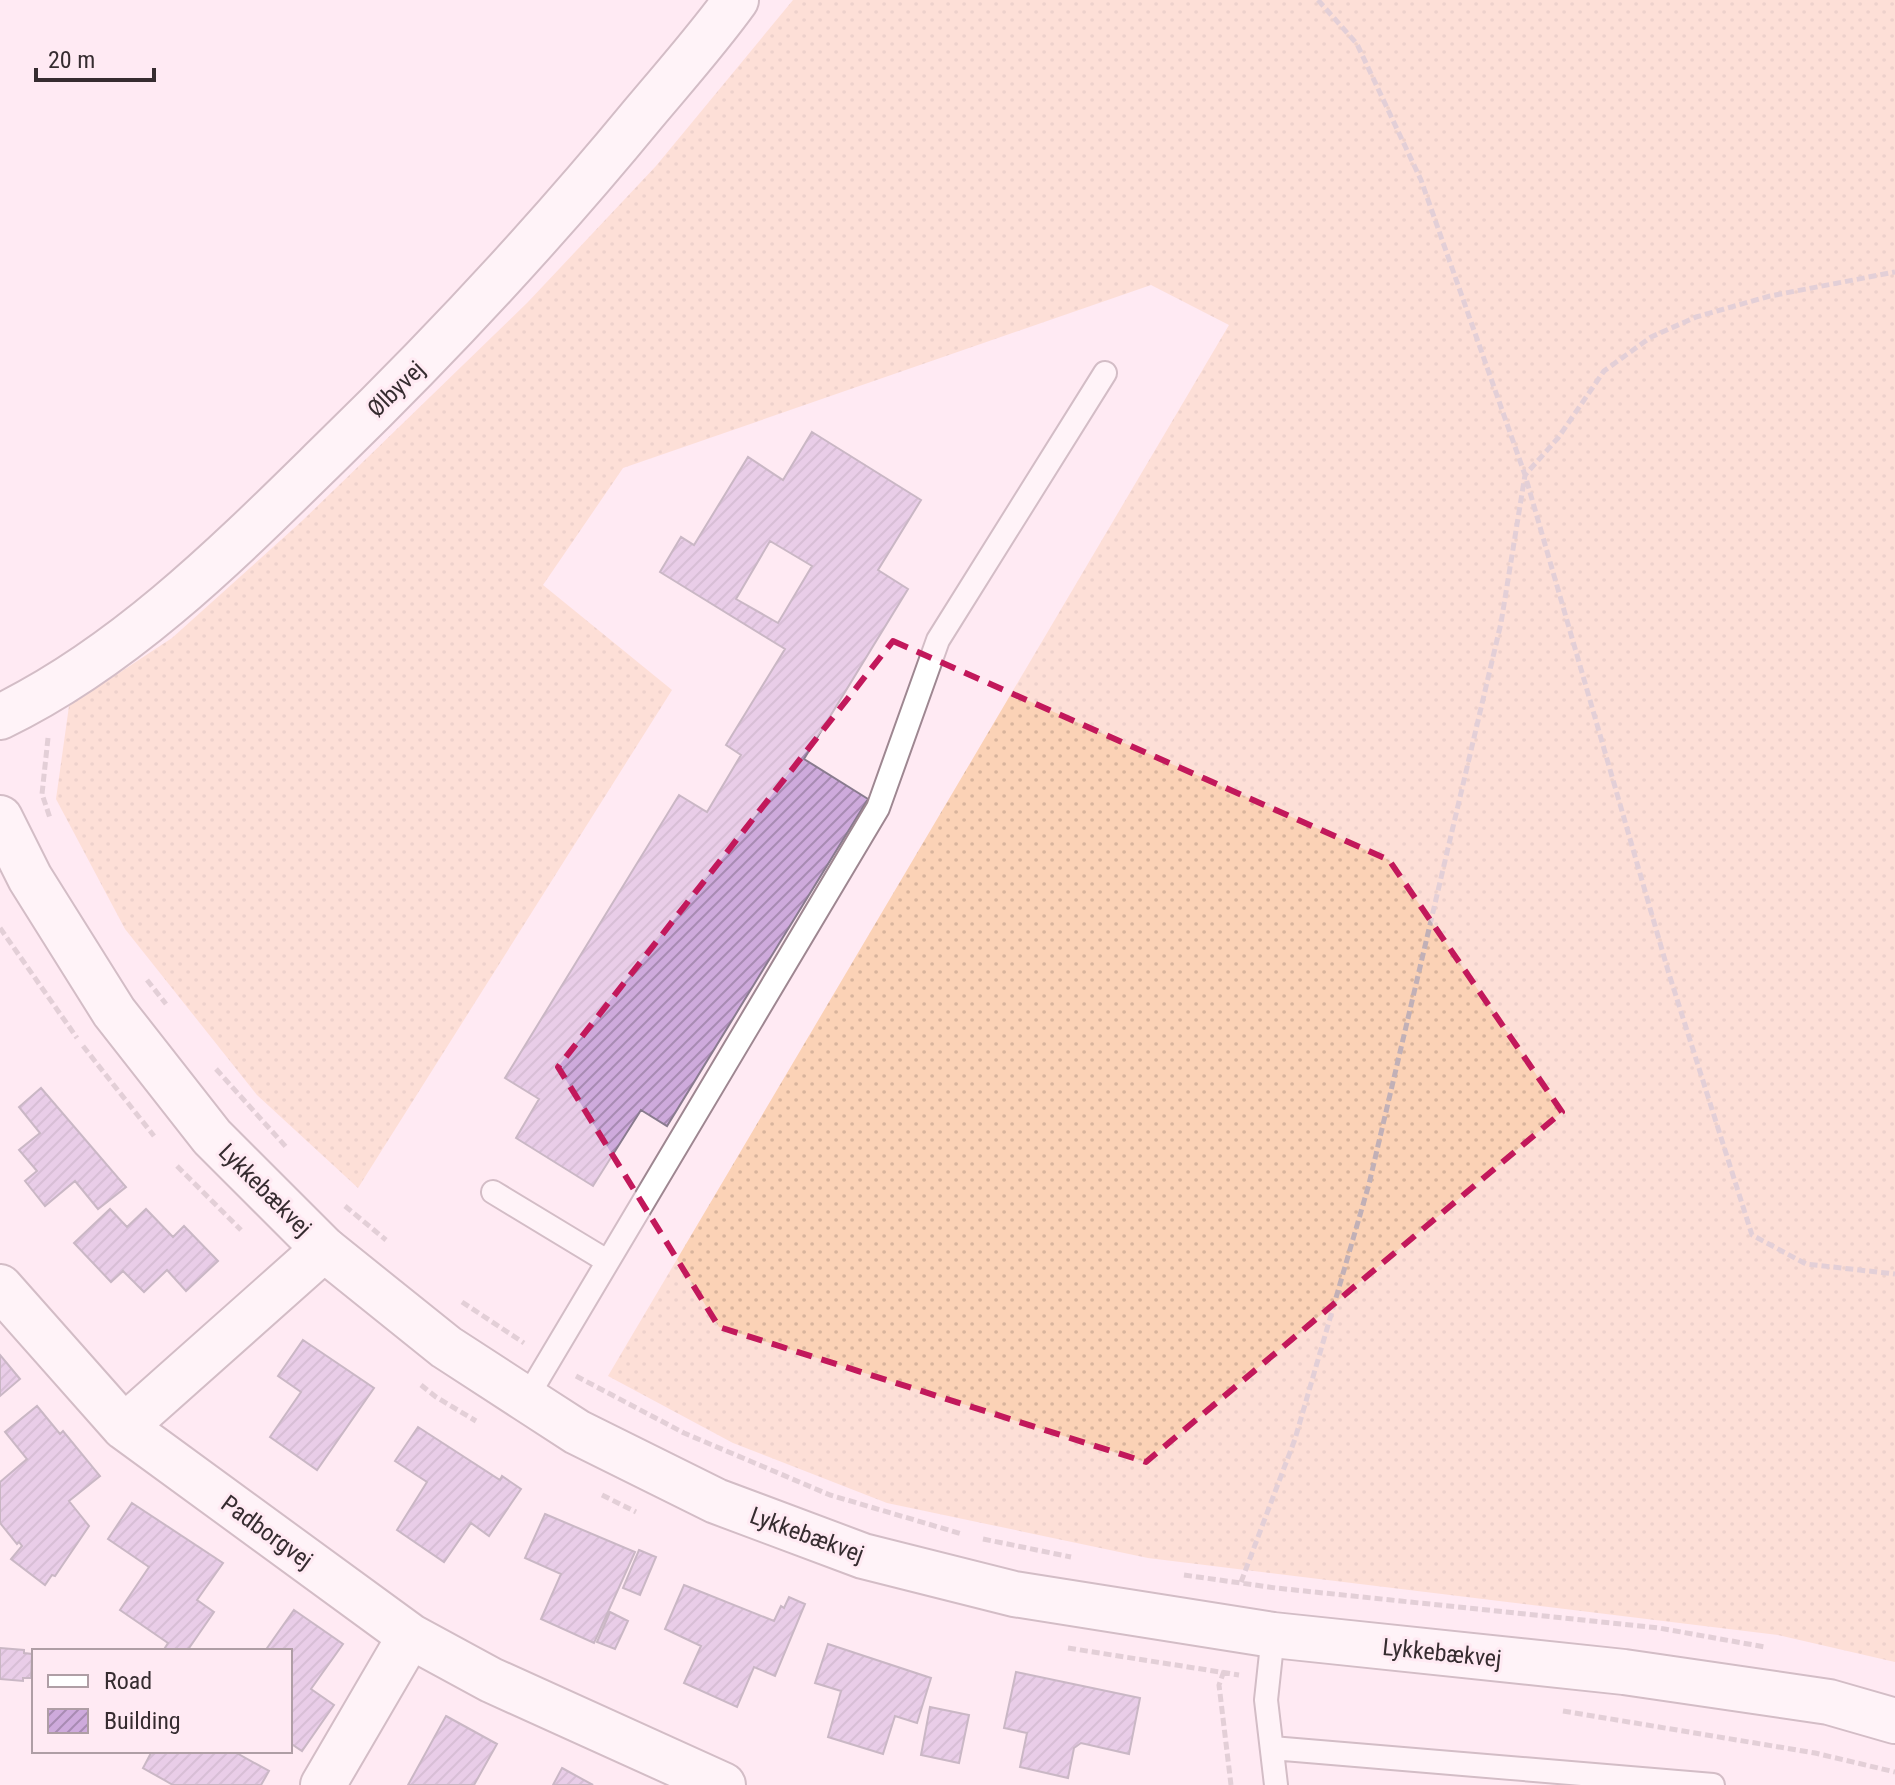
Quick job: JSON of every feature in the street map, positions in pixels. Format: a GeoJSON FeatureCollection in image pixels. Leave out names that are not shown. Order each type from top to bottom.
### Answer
{"type":"FeatureCollection","features":[{"type":"Feature","properties":{"kind":"street","name":"Ølbyvej"},"geometry":{"type":"LineString","coordinates":[[15,710],[135,631],[233,548],[428,357],[585,185],[736,0]]}},
{"type":"Feature","properties":{"kind":"street","name":"Lykkebækvej"},"geometry":{"type":"LineString","coordinates":[[0,818],[30,878],[114,1012],[212,1137],[324,1249],[446,1347],[577,1432],[716,1501],[863,1556],[1014,1594],[1257,1632],[1624,1672],[1829,1702],[1895,1721]]}},
{"type":"Feature","properties":{"kind":"street"},"geometry":{"type":"LineString","coordinates":[[124,1427],[324,1249]]}},
{"type":"Feature","properties":{"kind":"street","name":"Padborgvej"},"geometry":{"type":"LineString","coordinates":[[0,1287],[124,1427],[410,1636],[491,1680],[723,1785]]}},
{"type":"Feature","properties":{"kind":"street"},"geometry":{"type":"LineString","coordinates":[[323,1785],[410,1636]]}},
{"type":"Feature","properties":{"kind":"lane"},"geometry":{"type":"LineString","coordinates":[[526,1399],[878,808],[938,640],[1105,373]]}},
{"type":"Feature","properties":{"kind":"lane"},"geometry":{"type":"LineString","coordinates":[[493,1192],[607,1261]]}},
{"type":"Feature","properties":{"kind":"lane"},"geometry":{"type":"LineString","coordinates":[[1257,1632],[1268,1689],[1276,1785]]}},
{"type":"Feature","properties":{"kind":"lane"},"geometry":{"type":"LineString","coordinates":[[1272,1748],[1713,1785]]}},
{"type":"Feature","properties":{"kind":"path"},"geometry":{"type":"LineString","coordinates":[[1318,0],[1357,44],[1421,180],[1525,475],[1669,974],[1752,1235],[1806,1264],[1895,1274]]}},
{"type":"Feature","properties":{"kind":"path"},"geometry":{"type":"LineString","coordinates":[[1241,1582],[1295,1439],[1369,1184],[1501,623],[1525,475],[1558,438],[1604,371],[1651,337],[1696,317],[1770,296],[1895,272]]}},
{"type":"Feature","properties":{"kind":"path"},"geometry":{"type":"LineString","coordinates":[[15,710],[49,736],[42,794],[52,821]]}},
{"type":"Feature","properties":{"kind":"path"},"geometry":{"type":"LineString","coordinates":[[0,928],[103,1073],[158,1142]]}},
{"type":"Feature","properties":{"kind":"path"},"geometry":{"type":"LineString","coordinates":[[145,977],[172,1012]]}},
{"type":"Feature","properties":{"kind":"path"},"geometry":{"type":"LineString","coordinates":[[207,1059],[295,1157]]}},
{"type":"Feature","properties":{"kind":"path"},"geometry":{"type":"LineString","coordinates":[[177,1165],[291,1279]]}},
{"type":"Feature","properties":{"kind":"path"},"geometry":{"type":"LineString","coordinates":[[335,1196],[390,1243]]}},
{"type":"Feature","properties":{"kind":"path"},"geometry":{"type":"LineString","coordinates":[[459,1300],[592,1386],[684,1433],[830,1495],[972,1537],[1081,1559]]}},
{"type":"Feature","properties":{"kind":"path"},"geometry":{"type":"LineString","coordinates":[[412,1377],[436,1397],[477,1421]]}},
{"type":"Feature","properties":{"kind":"path"},"geometry":{"type":"LineString","coordinates":[[600,1494],[640,1514]]}},
{"type":"Feature","properties":{"kind":"path"},"geometry":{"type":"LineString","coordinates":[[1170,1573],[1659,1628],[1766,1647]]}},
{"type":"Feature","properties":{"kind":"path"},"geometry":{"type":"LineString","coordinates":[[1231,1785],[1219,1685],[1223,1674],[1257,1632]]}},
{"type":"Feature","properties":{"kind":"path"},"geometry":{"type":"LineString","coordinates":[[1065,1648],[1223,1674],[1268,1689]]}},
{"type":"Feature","properties":{"kind":"path"},"geometry":{"type":"LineString","coordinates":[[1552,1710],[1689,1730],[1815,1753],[1895,1772]]}},
{"type":"Feature","properties":{"kind":"highlighted area"},"geometry":{"type":"Polygon","coordinates":[[[893,641],[1389,860],[1562,1112],[1146,1462],[719,1327],[558,1067],[893,641]]]}},
{"type":"Feature","properties":{"kind":"shaded area"},"geometry":{"type":"Polygon","coordinates":[[[793,0],[1895,0],[1895,1662],[1778,1635],[1148,1558],[887,1503],[733,1443],[608,1376],[1229,325],[1151,285],[623,468],[543,585],[672,690],[358,1188],[257,1095],[125,929],[56,799],[69,706],[172,638],[302,521],[528,302],[656,166],[793,0]]]}},
{"type":"Feature","properties":{"kind":"building"},"geometry":{"type":"Polygon","coordinates":[[[812,432],[921,500],[878,570],[908,589],[804,759],[868,799],[667,1126],[641,1110],[593,1186],[516,1138],[539,1099],[505,1078],[679,795],[707,812],[741,755],[726,745],[785,649],[660,572],[681,537],[694,545],[748,457],[783,480],[812,432]],[[770,541],[736,599],[778,623],[812,566],[770,541]]]}},
{"type":"Feature","properties":{"kind":"building"},"geometry":{"type":"Polygon","coordinates":[[[41,1088],[126,1187],[98,1209],[75,1181],[45,1206],[25,1181],[37,1171],[19,1150],[40,1133],[19,1107],[41,1088]]]}},
{"type":"Feature","properties":{"kind":"building"},"geometry":{"type":"Polygon","coordinates":[[[110,1209],[127,1227],[146,1209],[173,1237],[184,1226],[218,1261],[186,1291],[167,1270],[144,1292],[123,1271],[111,1282],[74,1243],[110,1209]]]}},
{"type":"Feature","properties":{"kind":"building"},"geometry":{"type":"Polygon","coordinates":[[[303,1340],[374,1388],[317,1470],[270,1437],[301,1392],[278,1376],[303,1340]]]}},
{"type":"Feature","properties":{"kind":"building"},"geometry":{"type":"Polygon","coordinates":[[[0,1355],[20,1379],[0,1396],[0,1355]]]}},
{"type":"Feature","properties":{"kind":"building"},"geometry":{"type":"Polygon","coordinates":[[[37,1406],[60,1434],[63,1431],[100,1476],[69,1501],[89,1526],[55,1576],[52,1575],[45,1585],[11,1559],[22,1546],[0,1523],[0,1482],[27,1459],[5,1432],[37,1406]]]}},
{"type":"Feature","properties":{"kind":"building"},"geometry":{"type":"Polygon","coordinates":[[[418,1427],[500,1480],[502,1476],[521,1489],[489,1536],[471,1523],[444,1562],[397,1530],[427,1482],[395,1461],[418,1427]]]}},
{"type":"Feature","properties":{"kind":"building"},"geometry":{"type":"Polygon","coordinates":[[[132,1503],[223,1563],[197,1600],[214,1612],[188,1649],[164,1649],[168,1643],[120,1610],[149,1567],[108,1539],[132,1503]]]}},
{"type":"Feature","properties":{"kind":"building"},"geometry":{"type":"Polygon","coordinates":[[[545,1514],[635,1552],[594,1643],[541,1619],[561,1574],[525,1558],[545,1514]]]}},
{"type":"Feature","properties":{"kind":"building"},"geometry":{"type":"Polygon","coordinates":[[[639,1550],[656,1557],[640,1595],[623,1588],[639,1550]]]}},
{"type":"Feature","properties":{"kind":"building"},"geometry":{"type":"Polygon","coordinates":[[[684,1585],[774,1621],[789,1597],[805,1604],[775,1676],[754,1667],[737,1707],[684,1683],[701,1646],[665,1629],[684,1585]]]}},
{"type":"Feature","properties":{"kind":"building"},"geometry":{"type":"Polygon","coordinates":[[[294,1610],[343,1644],[311,1689],[334,1705],[302,1751],[292,1744],[292,1649],[266,1649],[294,1610]]]}},
{"type":"Feature","properties":{"kind":"building"},"geometry":{"type":"Polygon","coordinates":[[[610,1612],[628,1621],[615,1649],[597,1642],[610,1612]]]}},
{"type":"Feature","properties":{"kind":"building"},"geometry":{"type":"Polygon","coordinates":[[[828,1644],[931,1678],[917,1723],[895,1716],[883,1754],[828,1737],[841,1691],[815,1683],[828,1644]]]}},
{"type":"Feature","properties":{"kind":"building"},"geometry":{"type":"Polygon","coordinates":[[[0,1648],[24,1650],[24,1653],[32,1654],[31,1678],[23,1678],[23,1681],[0,1679],[0,1648]]]}},
{"type":"Feature","properties":{"kind":"building"},"geometry":{"type":"Polygon","coordinates":[[[1016,1672],[1140,1698],[1129,1754],[1081,1743],[1074,1748],[1068,1778],[1020,1767],[1027,1733],[1004,1728],[1016,1672]]]}},
{"type":"Feature","properties":{"kind":"building"},"geometry":{"type":"Polygon","coordinates":[[[930,1707],[969,1715],[959,1763],[921,1755],[930,1707]]]}},
{"type":"Feature","properties":{"kind":"building"},"geometry":{"type":"Polygon","coordinates":[[[446,1716],[497,1744],[474,1785],[408,1785],[446,1716]]]}},
{"type":"Feature","properties":{"kind":"building"},"geometry":{"type":"Polygon","coordinates":[[[151,1753],[237,1753],[269,1771],[261,1785],[173,1785],[143,1768],[151,1753]]]}},
{"type":"Feature","properties":{"kind":"building"},"geometry":{"type":"Polygon","coordinates":[[[562,1768],[593,1785],[553,1785],[562,1768]]]}}]}
